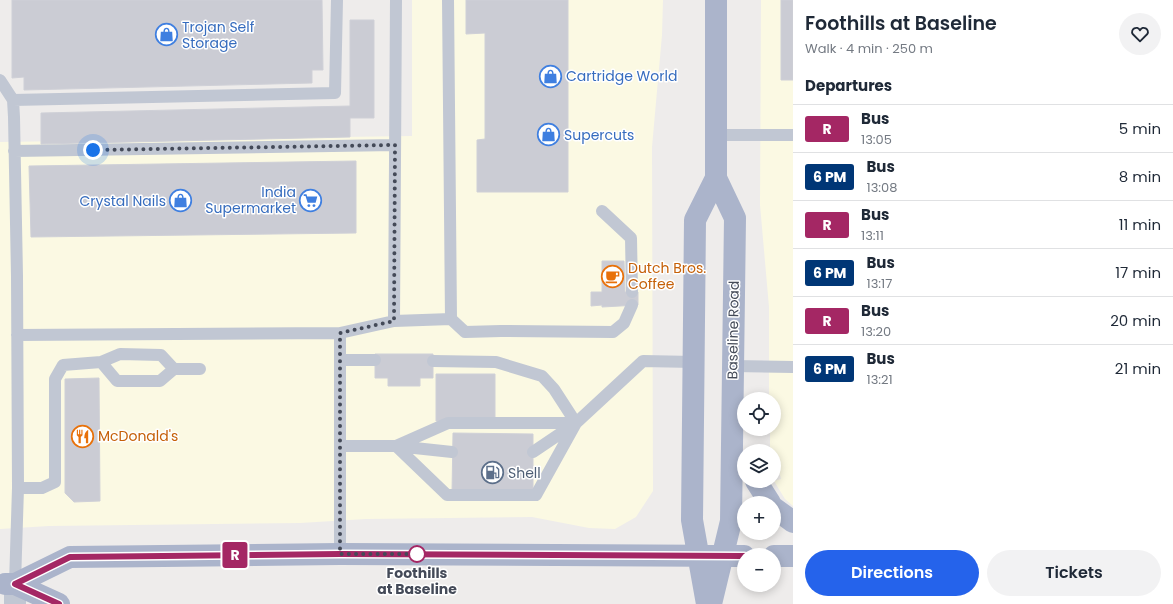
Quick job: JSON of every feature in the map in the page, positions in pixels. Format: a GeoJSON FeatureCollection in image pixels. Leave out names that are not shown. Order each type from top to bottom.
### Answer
{"type":"FeatureCollection","features":[{"type":"Feature","properties":{"kind":"main road","name":"Baseline Road"},"geometry":{"type":"LineString","coordinates":[[711,604],[734,556],[731,521],[735,218],[716,178],[716,0]]}},
{"type":"Feature","properties":{"kind":"main road","name":"Baseline Road"},"geometry":{"type":"LineString","coordinates":[[707,604],[692,520],[695,220],[716,178]]}},
{"type":"Feature","properties":{"kind":"main road"},"geometry":{"type":"LineString","coordinates":[[732,424],[741,444]]}},
{"type":"Feature","properties":{"kind":"main road"},"geometry":{"type":"LineString","coordinates":[[781,513],[793,522]]}},
{"type":"Feature","properties":{"kind":"main road"},"geometry":{"type":"LineString","coordinates":[[10,590],[70,557],[340,554],[734,556]]}},
{"type":"Feature","properties":{"kind":"main road"},"geometry":{"type":"LineString","coordinates":[[781,556],[793,556]]}},
{"type":"Feature","properties":{"kind":"main road"},"geometry":{"type":"LineString","coordinates":[[10,590],[59,604]]}},
{"type":"Feature","properties":{"kind":"lane"},"geometry":{"type":"LineString","coordinates":[[13,100],[335,92],[337,0]]}},
{"type":"Feature","properties":{"kind":"lane"},"geometry":{"type":"LineString","coordinates":[[394,321],[396,0]]}},
{"type":"Feature","properties":{"kind":"lane"},"geometry":{"type":"LineString","coordinates":[[448,0],[451,319]]}},
{"type":"Feature","properties":{"kind":"lane"},"geometry":{"type":"LineString","coordinates":[[0,80],[13,100],[17,268],[18,488],[10,590]]}},
{"type":"Feature","properties":{"kind":"lane"},"geometry":{"type":"LineString","coordinates":[[716,135],[793,135]]}},
{"type":"Feature","properties":{"kind":"lane"},"geometry":{"type":"LineString","coordinates":[[14,152],[395,145]]}},
{"type":"Feature","properties":{"kind":"lane"},"geometry":{"type":"LineString","coordinates":[[602,211],[631,238],[632,292]]}},
{"type":"Feature","properties":{"kind":"lane"},"geometry":{"type":"LineString","coordinates":[[17,335],[340,333],[394,321],[451,319],[465,332],[613,332],[624,323],[632,305]]}},
{"type":"Feature","properties":{"kind":"lane"},"geometry":{"type":"LineString","coordinates":[[340,333],[340,554]]}},
{"type":"Feature","properties":{"kind":"lane"},"geometry":{"type":"LineString","coordinates":[[18,488],[42,488],[55,482],[55,379],[63,365],[100,362],[120,354],[162,354],[174,369]]}},
{"type":"Feature","properties":{"kind":"lane"},"geometry":{"type":"LineString","coordinates":[[340,360],[374,360]]}},
{"type":"Feature","properties":{"kind":"lane"},"geometry":{"type":"LineString","coordinates":[[433,361],[496,362],[542,376],[554,389],[576,423]]}},
{"type":"Feature","properties":{"kind":"lane"},"geometry":{"type":"LineString","coordinates":[[533,452],[576,423],[643,361],[694,362]]}},
{"type":"Feature","properties":{"kind":"lane"},"geometry":{"type":"LineString","coordinates":[[100,362],[117,381],[160,381],[174,369],[200,369]]}},
{"type":"Feature","properties":{"kind":"lane"},"geometry":{"type":"LineString","coordinates":[[733,366],[793,367]]}},
{"type":"Feature","properties":{"kind":"lane"},"geometry":{"type":"LineString","coordinates":[[396,446],[448,423],[576,423]]}},
{"type":"Feature","properties":{"kind":"lane"},"geometry":{"type":"LineString","coordinates":[[396,446],[447,495],[536,495],[576,423]]}},
{"type":"Feature","properties":{"kind":"lane"},"geometry":{"type":"LineString","coordinates":[[340,446],[396,446],[452,452]]}},
{"type":"Feature","properties":{"kind":"shaded area"},"geometry":{"type":"Polygon","coordinates":[[[412,0],[663,0],[662,35],[652,147],[653,491],[636,517],[615,529],[589,528],[532,517],[366,519],[300,523],[49,526],[0,529],[0,142],[412,136],[412,0]]]}},
{"type":"Feature","properties":{"kind":"shaded area"},"geometry":{"type":"Polygon","coordinates":[[[761,0],[793,0],[793,506],[785,499],[778,488],[781,488],[781,444],[770,444],[770,436],[781,436],[781,392],[769,392],[769,307],[760,205],[761,0]]]}},
{"type":"Feature","properties":{"kind":"building","name":"Trojan Self Storage"},"geometry":{"type":"Polygon","coordinates":[[[12,0],[322,0],[323,70],[312,70],[312,83],[24,90],[24,77],[12,78],[12,0]]]}},
{"type":"Feature","properties":{"kind":"building"},"geometry":{"type":"Polygon","coordinates":[[[466,0],[568,0],[568,192],[477,192],[477,140],[485,139],[485,33],[466,34],[466,0]]]}},
{"type":"Feature","properties":{"kind":"building"},"geometry":{"type":"Polygon","coordinates":[[[781,0],[793,0],[793,80],[781,80],[781,0]]]}},
{"type":"Feature","properties":{"kind":"building"},"geometry":{"type":"Polygon","coordinates":[[[350,20],[374,20],[374,118],[350,118],[350,137],[41,144],[41,113],[350,106],[350,20]]]}},
{"type":"Feature","properties":{"kind":"building"},"geometry":{"type":"Polygon","coordinates":[[[356,161],[356,233],[31,237],[29,166],[356,161]]]}},
{"type":"Feature","properties":{"kind":"building","name":"Dutch Bros. Coffee"},"geometry":{"type":"Polygon","coordinates":[[[602,261],[624,261],[625,292],[638,292],[638,305],[602,307],[602,305],[591,306],[591,292],[602,292],[602,261]]]}},
{"type":"Feature","properties":{"kind":"building"},"geometry":{"type":"Polygon","coordinates":[[[375,354],[433,354],[433,378],[420,378],[420,386],[388,386],[388,378],[375,378],[375,354]]]}},
{"type":"Feature","properties":{"kind":"building"},"geometry":{"type":"Polygon","coordinates":[[[436,374],[495,374],[495,421],[436,421],[436,374]]]}},
{"type":"Feature","properties":{"kind":"building","name":"McDonald's"},"geometry":{"type":"Polygon","coordinates":[[[99,378],[100,501],[74,502],[65,493],[65,379],[99,378]]]}},
{"type":"Feature","properties":{"kind":"building","name":"Shell"},"geometry":{"type":"Polygon","coordinates":[[[453,433],[533,434],[533,494],[452,493],[453,433]]]}},
{"type":"Feature","properties":{"kind":"bus line","name":"R"},"geometry":{"type":"LineString","coordinates":[[59,604],[15,584],[70,557],[340,554],[737,556]]}},
{"type":"Feature","properties":{"kind":"place","name":"Trojan Self Storage"},"geometry":{"type":"Point","coordinates":[167,35]}},
{"type":"Feature","properties":{"kind":"place","name":"Cartridge World"},"geometry":{"type":"Point","coordinates":[550,76]}},
{"type":"Feature","properties":{"kind":"place","name":"Supercuts"},"geometry":{"type":"Point","coordinates":[548,135]}},
{"type":"Feature","properties":{"kind":"place","name":"India Supermarket"},"geometry":{"type":"Point","coordinates":[311,200]}},
{"type":"Feature","properties":{"kind":"place","name":"Crystal Nails"},"geometry":{"type":"Point","coordinates":[181,201]}},
{"type":"Feature","properties":{"kind":"place","name":"Dutch Bros. Coffee"},"geometry":{"type":"Point","coordinates":[613,276]}},
{"type":"Feature","properties":{"kind":"place","name":"McDonald's"},"geometry":{"type":"Point","coordinates":[82,436]}},
{"type":"Feature","properties":{"kind":"place","name":"Shell"},"geometry":{"type":"Point","coordinates":[493,473]}},
{"type":"Feature","properties":{"kind":"place","name":"Foothills at Baseline"},"geometry":{"type":"Point","coordinates":[417,554]}},
{"type":"Feature","properties":{"kind":"route"},"geometry":{"type":"LineString","coordinates":[[93,150],[395,145],[394,321],[340,333],[340,554],[417,554]]}}]}
